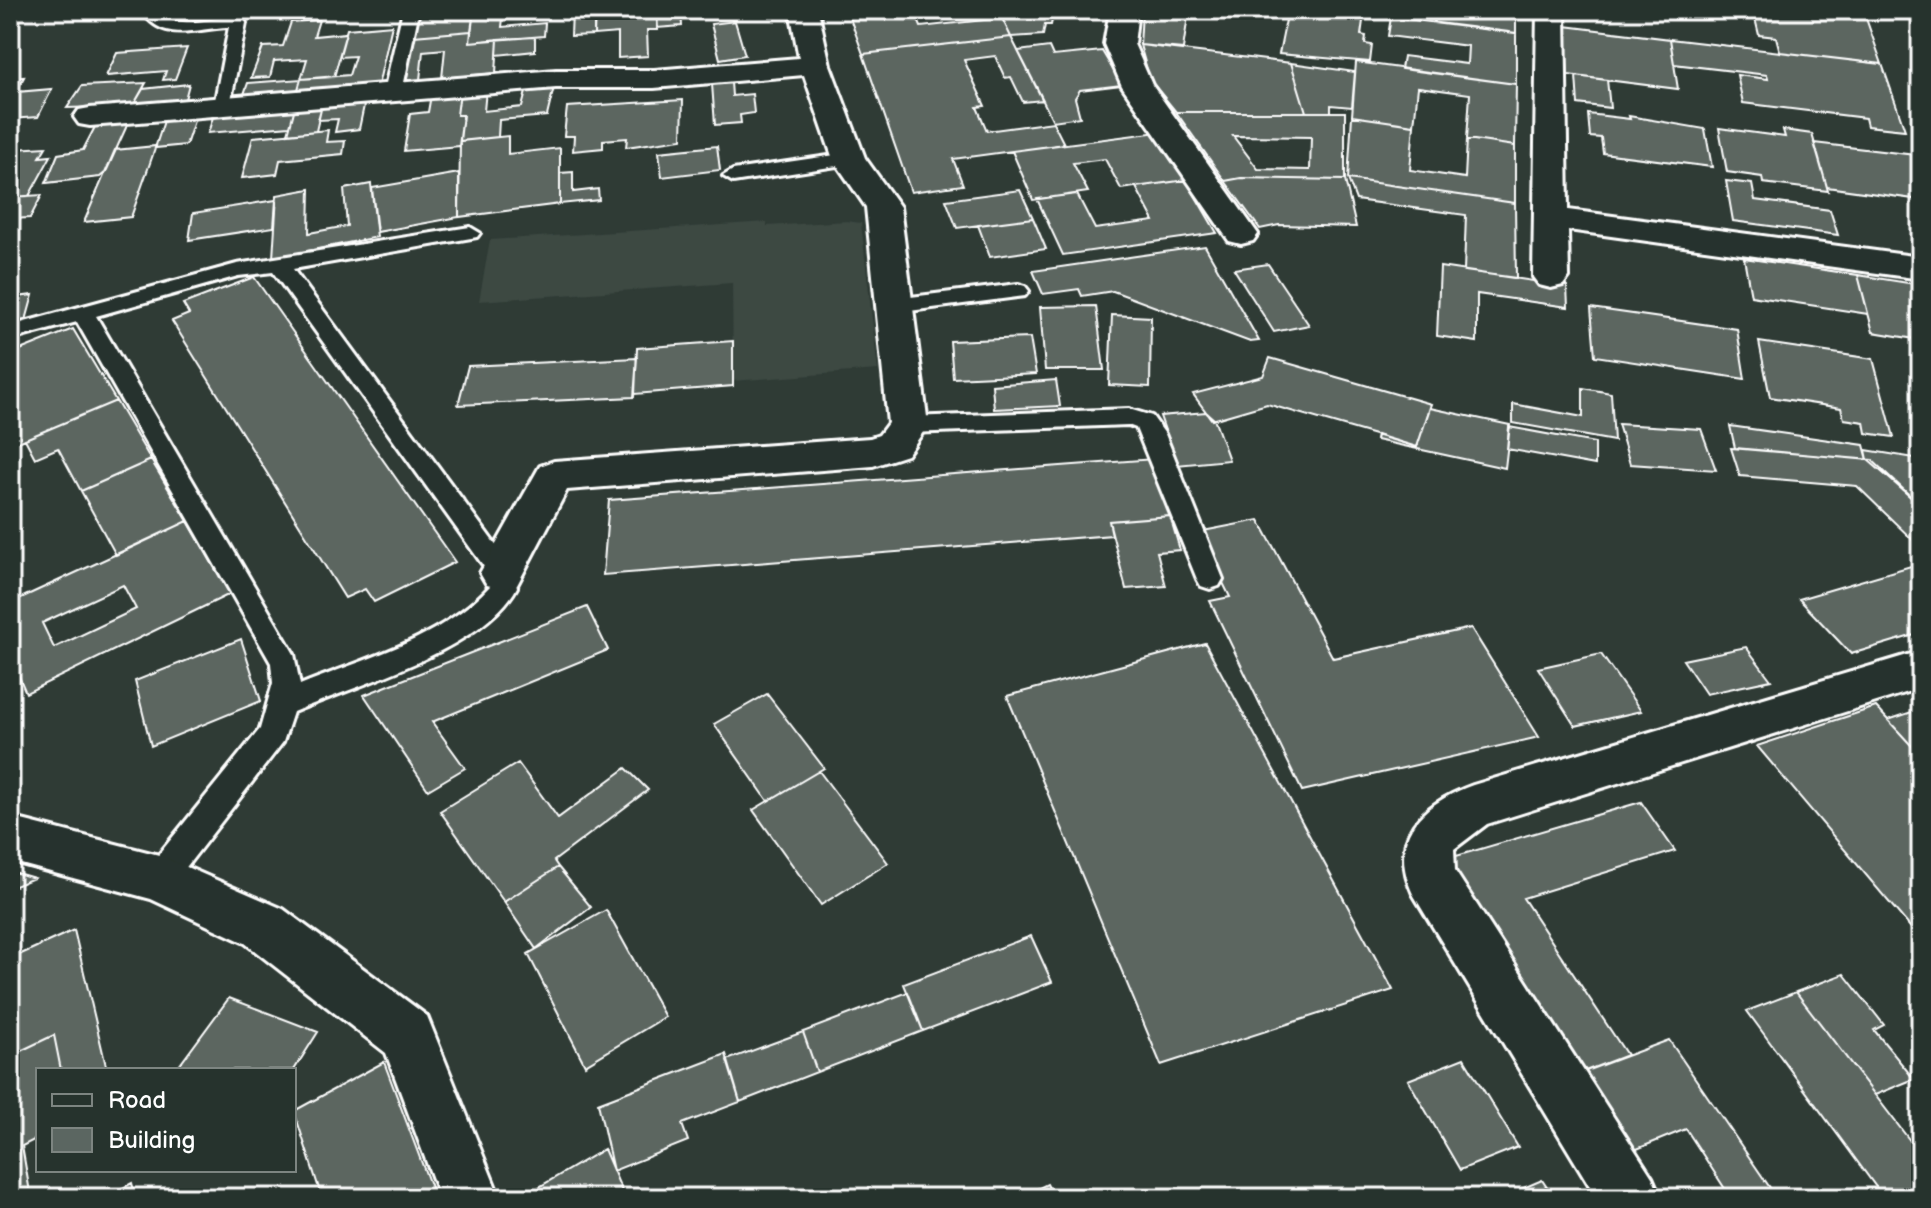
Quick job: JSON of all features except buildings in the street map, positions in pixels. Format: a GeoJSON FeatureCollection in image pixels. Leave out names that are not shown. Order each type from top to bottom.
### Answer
{"type":"FeatureCollection","features":[{"type":"Feature","properties":{"kind":"street"},"geometry":{"type":"LineString","coordinates":[[502,573],[554,476],[873,452],[893,445],[908,425],[883,207],[849,159],[815,65],[804,10]]}},
{"type":"Feature","properties":{"kind":"street"},"geometry":{"type":"LineString","coordinates":[[1124,10],[1119,44],[1137,86],[1241,234]]}},
{"type":"Feature","properties":{"kind":"street"},"geometry":{"type":"LineString","coordinates":[[1551,10],[1551,277]]}},
{"type":"Feature","properties":{"kind":"street"},"geometry":{"type":"LineString","coordinates":[[90,117],[556,79],[607,82],[682,78],[815,65]]}},
{"type":"Feature","properties":{"kind":"street"},"geometry":{"type":"LineString","coordinates":[[1553,218],[1921,268]]}},
{"type":"Feature","properties":{"kind":"street"},"geometry":{"type":"LineString","coordinates":[[1631,1198],[1431,878],[1426,848],[1444,826],[1473,807],[1921,669]]}},
{"type":"Feature","properties":{"kind":"street"},"geometry":{"type":"LineString","coordinates":[[10,839],[159,878],[264,926],[407,1035],[470,1198]]}},
{"type":"Feature","properties":{"kind":"lane"},"geometry":{"type":"LineString","coordinates":[[393,92],[411,10]]}},
{"type":"Feature","properties":{"kind":"lane"},"geometry":{"type":"LineString","coordinates":[[150,11],[154,19],[168,28],[238,23],[223,106]]}},
{"type":"Feature","properties":{"kind":"lane"},"geometry":{"type":"LineString","coordinates":[[733,176],[849,159]]}},
{"type":"Feature","properties":{"kind":"lane"},"geometry":{"type":"LineString","coordinates":[[10,333],[237,270],[470,233]]}},
{"type":"Feature","properties":{"kind":"lane"},"geometry":{"type":"LineString","coordinates":[[279,265],[502,573],[504,587],[480,614],[449,635],[283,704]]}},
{"type":"Feature","properties":{"kind":"lane"},"geometry":{"type":"LineString","coordinates":[[894,306],[1018,291]]}},
{"type":"Feature","properties":{"kind":"lane"},"geometry":{"type":"LineString","coordinates":[[83,313],[284,662],[287,683],[273,734],[159,878]]}},
{"type":"Feature","properties":{"kind":"lane"},"geometry":{"type":"LineString","coordinates":[[908,425],[1140,419],[1153,434],[1210,579]]}},
{"type":"Feature","properties":{"kind":"shaded area"},"geometry":{"type":"Polygon","coordinates":[[[847,221],[861,223],[878,370],[733,381],[732,283],[479,301],[490,240],[767,222],[767,226],[847,221]]]}}]}
